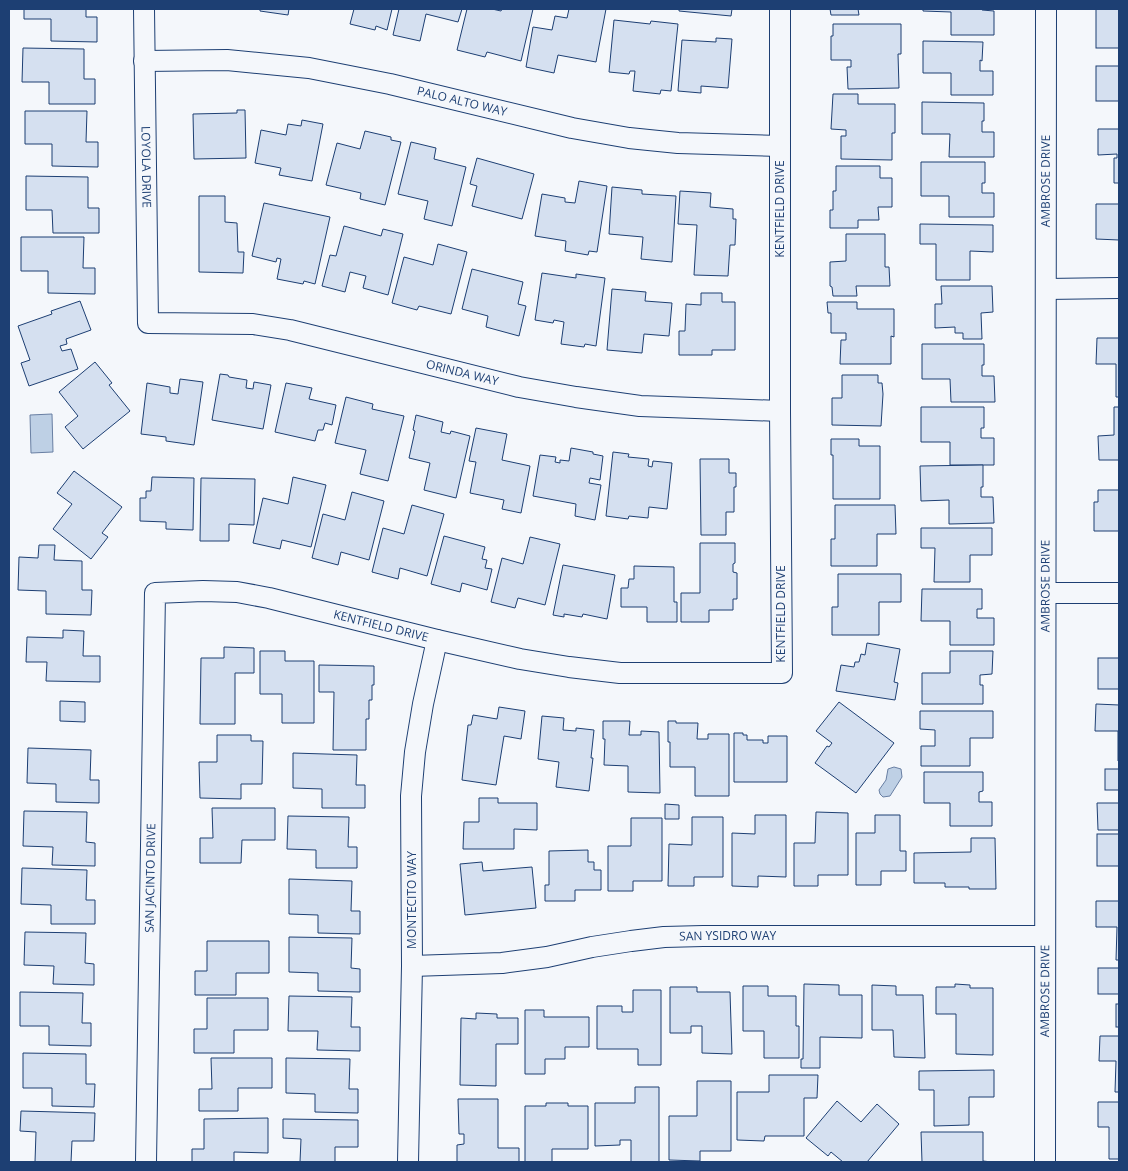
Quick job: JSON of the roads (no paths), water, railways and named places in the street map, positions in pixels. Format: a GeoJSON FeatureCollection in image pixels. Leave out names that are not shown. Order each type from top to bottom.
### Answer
{"type":"FeatureCollection","features":[{"type":"Feature","properties":{"kind":"street","name":"LOYOLA DRIVE"},"geometry":{"type":"LineString","coordinates":[[144,9],[148,323]]}},
{"type":"Feature","properties":{"kind":"street","name":"KENTFIELD DRIVE"},"geometry":{"type":"LineString","coordinates":[[154,593],[237,592],[312,608],[437,640],[569,667],[620,673],[782,672],[780,9]]}},
{"type":"Feature","properties":{"kind":"street","name":"AMBROSE DRIVE"},"geometry":{"type":"LineString","coordinates":[[1045,1162],[1046,9]]}},
{"type":"Feature","properties":{"kind":"street","name":"PALO ALTO WAY"},"geometry":{"type":"LineString","coordinates":[[144,60],[227,60],[309,68],[364,78],[572,128],[628,138],[678,143],[780,146]]}},
{"type":"Feature","properties":{"kind":"street"},"geometry":{"type":"LineString","coordinates":[[1046,289],[1119,288]]}},
{"type":"Feature","properties":{"kind":"street","name":"ORINDA WAY"},"geometry":{"type":"LineString","coordinates":[[148,323],[253,324],[290,330],[519,387],[594,400],[640,406],[780,411]]}},
{"type":"Feature","properties":{"kind":"street","name":"SAN JACINTO DRIVE"},"geometry":{"type":"LineString","coordinates":[[146,1162],[154,593]]}},
{"type":"Feature","properties":{"kind":"street"},"geometry":{"type":"LineString","coordinates":[[1046,593],[1119,593]]}},
{"type":"Feature","properties":{"kind":"street","name":"MONTECITO WAY"},"geometry":{"type":"LineString","coordinates":[[408,1162],[412,966],[411,796],[415,752],[423,704],[437,640]]}},
{"type":"Feature","properties":{"kind":"street","name":"SAN YSIDRO WAY"},"geometry":{"type":"LineString","coordinates":[[412,966],[502,963],[547,957],[592,947],[664,937],[1045,936]]}},
{"type":"Feature","properties":{"kind":"water"},"geometry":{"type":"Polygon","coordinates":[[[52,414],[53,452],[31,453],[30,415],[52,414]]]}},
{"type":"Feature","properties":{"kind":"water"},"geometry":{"type":"Polygon","coordinates":[[[894,767],[901,769],[902,777],[890,796],[883,797],[879,790],[886,780],[888,769],[894,767]]]}}]}
